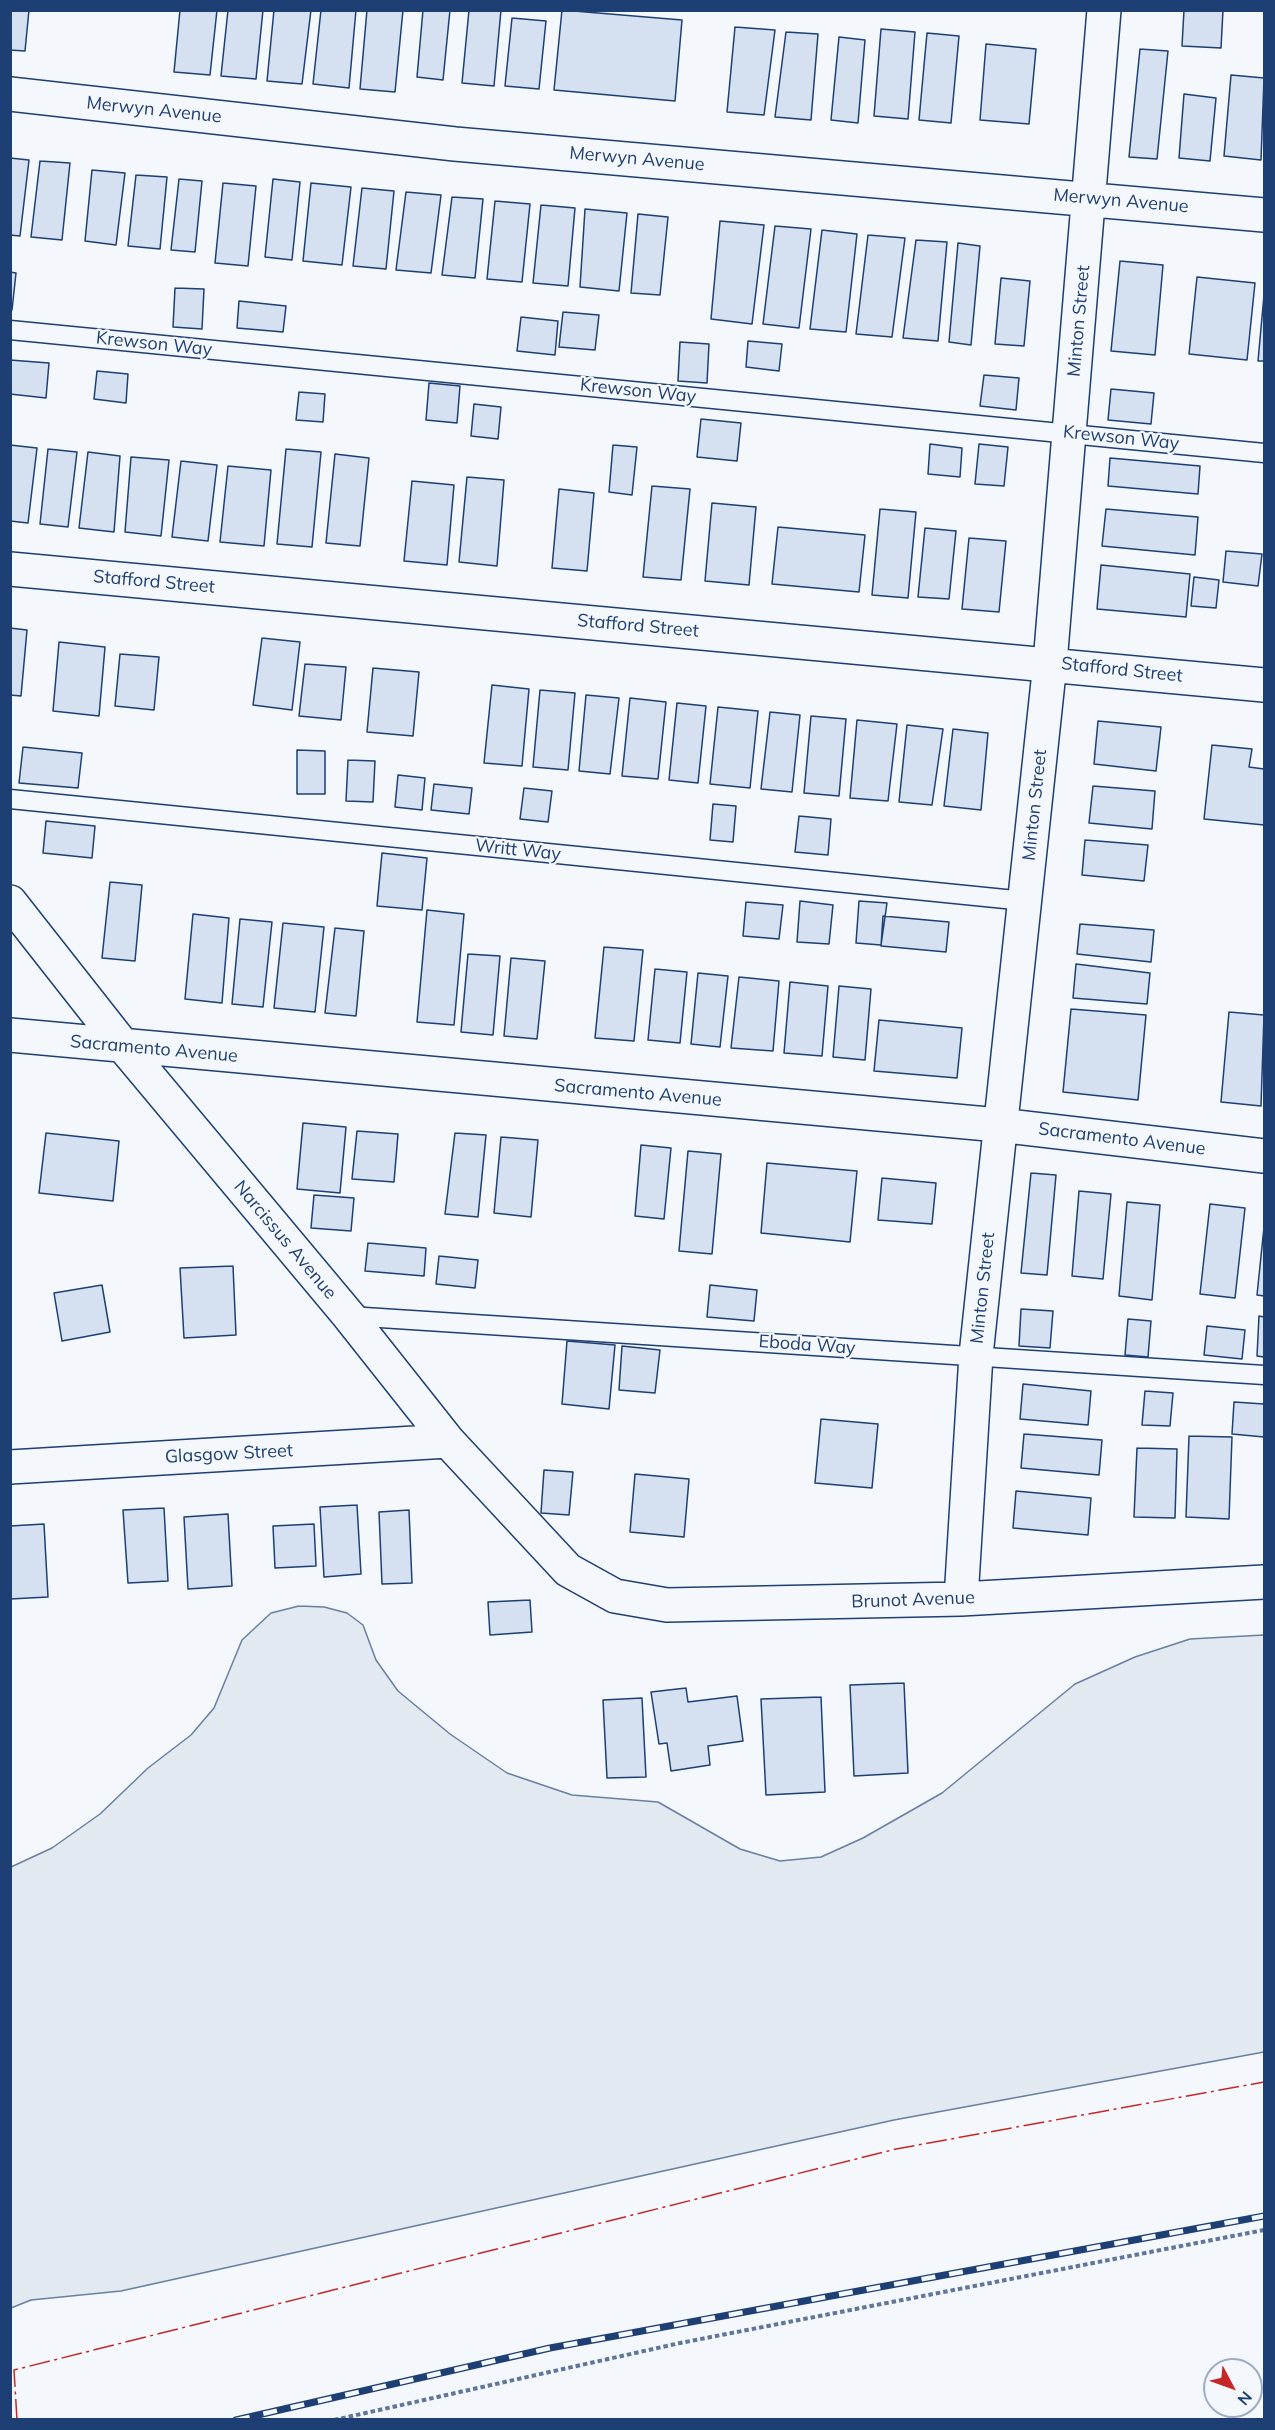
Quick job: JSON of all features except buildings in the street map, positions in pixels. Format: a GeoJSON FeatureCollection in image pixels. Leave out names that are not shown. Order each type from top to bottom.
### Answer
{"type":"FeatureCollection","features":[{"type":"Feature","properties":{"kind":"street","name":"Minton Street"},"geometry":{"type":"LineString","coordinates":[[962,1599],[976,1355],[1050,663],[1104,10]]}},
{"type":"Feature","properties":{"kind":"street","name":"Merwyn Avenue"},"geometry":{"type":"LineString","coordinates":[[10,94],[455,144],[1264,215]]}},
{"type":"Feature","properties":{"kind":"street","name":"Stafford Street"},"geometry":{"type":"LineString","coordinates":[[10,569],[1050,663],[1264,685]]}},
{"type":"Feature","properties":{"kind":"street","name":"Narcissus Avenue"},"geometry":{"type":"LineString","coordinates":[[10,902],[124,1047],[349,1316],[448,1441],[568,1570]]}},
{"type":"Feature","properties":{"kind":"street","name":"Sacramento Avenue"},"geometry":{"type":"LineString","coordinates":[[10,1035],[999,1125],[1264,1156]]}},
{"type":"Feature","properties":{"kind":"street","name":"Glasgow Street"},"geometry":{"type":"LineString","coordinates":[[10,1467],[448,1441]]}},
{"type":"Feature","properties":{"kind":"street","name":"Brunot Avenue"},"geometry":{"type":"LineString","coordinates":[[568,1570],[615,1596],[667,1605],[962,1599],[1264,1582]]}},
{"type":"Feature","properties":{"kind":"lane","name":"Krewson Way"},"geometry":{"type":"LineString","coordinates":[[10,330],[1069,432],[1264,453]]}},
{"type":"Feature","properties":{"kind":"lane","name":"Writt Way"},"geometry":{"type":"LineString","coordinates":[[10,799],[1026,901]]}},
{"type":"Feature","properties":{"kind":"lane","name":"Eboda Way"},"geometry":{"type":"LineString","coordinates":[[349,1316],[1264,1375]]}},
{"type":"Feature","properties":{"kind":"path"},"geometry":{"type":"LineString","coordinates":[[334,2420],[680,2343],[1264,2230]]}},
{"type":"Feature","properties":{"kind":"shaded area"},"geometry":{"type":"Polygon","coordinates":[[[299,1606],[324,1607],[347,1613],[363,1625],[376,1660],[398,1691],[450,1734],[507,1773],[572,1795],[658,1802],[740,1849],[780,1861],[821,1857],[863,1838],[942,1793],[1075,1684],[1135,1657],[1190,1639],[1264,1635],[1264,2052],[894,2120],[121,2291],[31,2300],[11,2308],[11,1867],[52,1848],[100,1814],[148,1768],[191,1735],[214,1708],[242,1640],[271,1613],[299,1606]]]}},
{"type":"Feature","properties":{"kind":"railway"},"geometry":{"type":"LineString","coordinates":[[236,2420],[550,2348],[1264,2216]]}},
{"type":"Feature","properties":{"kind":"power"},"geometry":{"type":"LineString","coordinates":[[17,2420],[14,2370],[896,2149],[1264,2082]]}}]}
